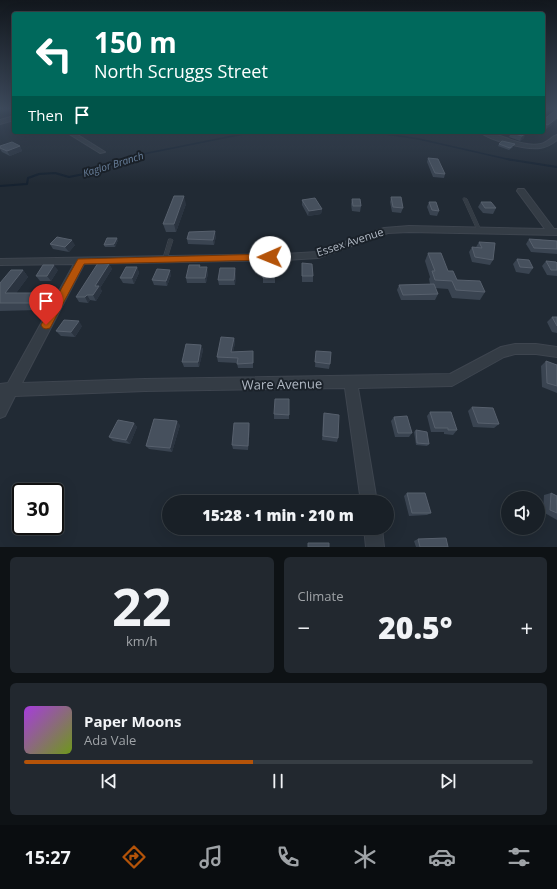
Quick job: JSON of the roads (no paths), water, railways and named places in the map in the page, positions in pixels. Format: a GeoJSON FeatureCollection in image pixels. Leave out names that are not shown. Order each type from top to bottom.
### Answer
{"type":"FeatureCollection","features":[{"type":"Feature","properties":{"kind":"street"},"geometry":{"type":"LineString","coordinates":[[71,134],[102,152]]}},
{"type":"Feature","properties":{"kind":"street"},"geometry":{"type":"LineString","coordinates":[[489,134],[514,143],[535,147],[548,144],[557,137]]}},
{"type":"Feature","properties":{"kind":"street"},"geometry":{"type":"LineString","coordinates":[[521,191],[554,231]]}},
{"type":"Feature","properties":{"kind":"street","name":"Essex Avenue"},"geometry":{"type":"LineString","coordinates":[[0,262],[318,254],[387,230],[554,231]]}},
{"type":"Feature","properties":{"kind":"street"},"geometry":{"type":"LineString","coordinates":[[0,411],[6,390],[81,261]]}},
{"type":"Feature","properties":{"kind":"street","name":"Ware Avenue"},"geometry":{"type":"LineString","coordinates":[[6,390],[145,385],[351,383],[452,380],[501,352],[516,349],[536,349],[557,352]]}},
{"type":"Feature","properties":{"kind":"street"},"geometry":{"type":"LineString","coordinates":[[351,383],[368,495]]}},
{"type":"Feature","properties":{"kind":"street"},"geometry":{"type":"LineString","coordinates":[[374,535],[376,547]]}},
{"type":"Feature","properties":{"kind":"lane"},"geometry":{"type":"LineString","coordinates":[[465,199],[479,230]]}},
{"type":"Feature","properties":{"kind":"lane"},"geometry":{"type":"LineString","coordinates":[[165,259],[171,240]]}},
{"type":"Feature","properties":{"kind":"waterway","name":"Kaglor Branch"},"geometry":{"type":"LineString","coordinates":[[122,160],[143,154],[243,134]]}},
{"type":"Feature","properties":{"kind":"waterway","name":"Kaglor Branch"},"geometry":{"type":"LineString","coordinates":[[386,134],[419,139],[511,160]]}},
{"type":"Feature","properties":{"kind":"waterway","name":"Kaglor Branch"},"geometry":{"type":"LineString","coordinates":[[0,186],[27,184],[28,178],[39,174],[55,173],[69,177],[89,173],[101,166],[126,159]]}},
{"type":"Feature","properties":{"kind":"waterway","name":"Kaglor Branch"},"geometry":{"type":"LineString","coordinates":[[507,159],[557,167]]}}]}
